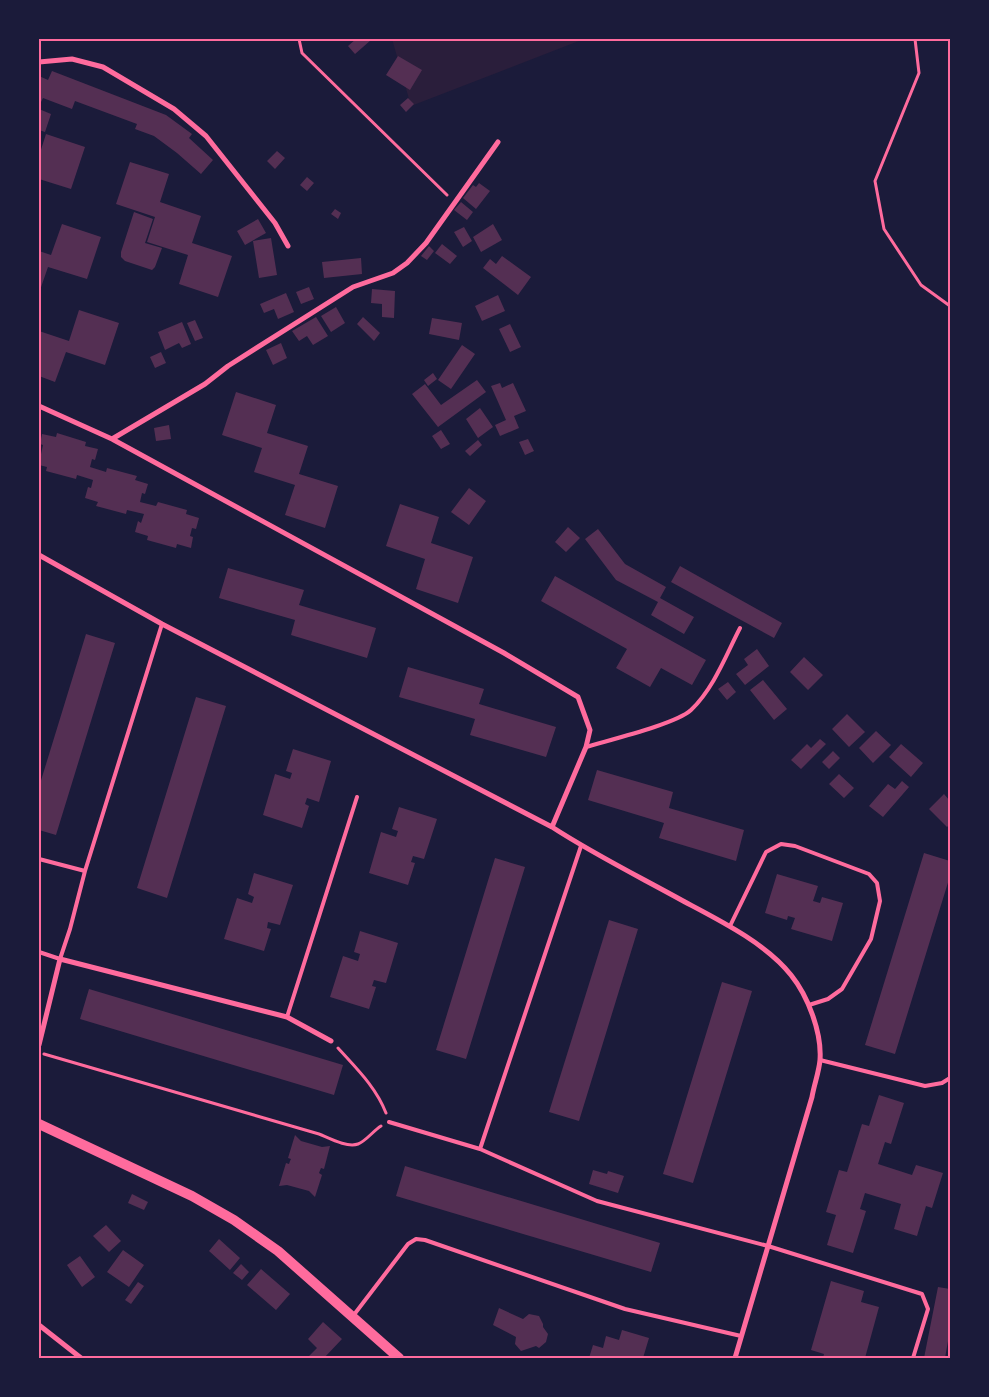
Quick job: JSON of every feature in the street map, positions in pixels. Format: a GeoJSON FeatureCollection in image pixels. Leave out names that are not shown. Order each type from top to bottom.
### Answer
{"type":"FeatureCollection","features":[{"type":"Feature","properties":{"kind":"main road"},"geometry":{"type":"LineString","coordinates":[[39,1124],[192,1196],[234,1220],[278,1251],[399,1358]]}},
{"type":"Feature","properties":{"kind":"street"},"geometry":{"type":"LineString","coordinates":[[39,62],[72,59],[103,67],[174,109],[206,136],[275,224],[288,246]]}},
{"type":"Feature","properties":{"kind":"street"},"geometry":{"type":"LineString","coordinates":[[112,439],[205,384],[228,366],[353,287],[393,273],[407,263],[426,243],[498,142]]}},
{"type":"Feature","properties":{"kind":"street"},"geometry":{"type":"LineString","coordinates":[[39,406],[112,439],[504,653],[578,697],[590,730],[586,747],[552,827]]}},
{"type":"Feature","properties":{"kind":"street"},"geometry":{"type":"LineString","coordinates":[[39,555],[162,624],[552,827],[581,846],[730,926],[770,955],[791,975],[809,1005],[818,1035],[820,1060],[812,1097],[735,1358]]}},
{"type":"Feature","properties":{"kind":"street"},"geometry":{"type":"LineString","coordinates":[[39,1045],[60,958],[287,1018],[332,1041]]}},
{"type":"Feature","properties":{"kind":"street"},"geometry":{"type":"LineString","coordinates":[[39,1325],[81,1358]]}},
{"type":"Feature","properties":{"kind":"lane"},"geometry":{"type":"LineString","coordinates":[[39,952],[60,958],[70,929],[85,871],[162,624]]}},
{"type":"Feature","properties":{"kind":"lane"},"geometry":{"type":"LineString","coordinates":[[586,747],[668,722],[690,711],[712,683],[740,628]]}},
{"type":"Feature","properties":{"kind":"lane"},"geometry":{"type":"LineString","coordinates":[[287,1018],[357,797]]}},
{"type":"Feature","properties":{"kind":"lane"},"geometry":{"type":"LineString","coordinates":[[730,926],[766,852],[781,844],[796,846],[869,874],[877,883],[880,901],[871,939],[842,989],[828,999],[809,1005]]}},
{"type":"Feature","properties":{"kind":"lane"},"geometry":{"type":"LineString","coordinates":[[480,1149],[581,846]]}},
{"type":"Feature","properties":{"kind":"lane"},"geometry":{"type":"LineString","coordinates":[[39,859],[85,871]]}},
{"type":"Feature","properties":{"kind":"lane"},"geometry":{"type":"LineString","coordinates":[[820,1060],[925,1086],[942,1083],[950,1078]]}},
{"type":"Feature","properties":{"kind":"lane"},"geometry":{"type":"LineString","coordinates":[[389,1122],[480,1149],[598,1200],[768,1246],[922,1294],[928,1309],[913,1358]]}},
{"type":"Feature","properties":{"kind":"lane"},"geometry":{"type":"LineString","coordinates":[[353,1316],[408,1244],[416,1239],[426,1240],[625,1309],[741,1336]]}},
{"type":"Feature","properties":{"kind":"path"},"geometry":{"type":"LineString","coordinates":[[299,39],[302,52],[454,203]]}},
{"type":"Feature","properties":{"kind":"path"},"geometry":{"type":"LineString","coordinates":[[915,39],[919,73],[875,181],[884,229],[921,285],[950,306]]}},
{"type":"Feature","properties":{"kind":"path"},"geometry":{"type":"LineString","coordinates":[[39,1053],[319,1134],[348,1145],[358,1144],[372,1131],[389,1122],[381,1101],[366,1079],[332,1041]]}},
{"type":"Feature","properties":{"kind":"shaded area"},"geometry":{"type":"Polygon","coordinates":[[[392,39],[584,39],[411,106],[392,39]]]}},
{"type":"Feature","properties":{"kind":"building"},"geometry":{"type":"Polygon","coordinates":[[[356,39],[371,40],[355,54],[348,46],[356,39]]]}},
{"type":"Feature","properties":{"kind":"building"},"geometry":{"type":"Polygon","coordinates":[[[398,56],[422,70],[410,90],[386,75],[398,56]]]}},
{"type":"Feature","properties":{"kind":"building"},"geometry":{"type":"Polygon","coordinates":[[[52,71],[166,115],[192,134],[189,138],[213,160],[201,174],[154,136],[135,129],[137,124],[75,101],[72,109],[43,98],[39,104],[39,76],[48,80],[52,71]]]}},
{"type":"Feature","properties":{"kind":"building"},"geometry":{"type":"Polygon","coordinates":[[[408,98],[414,104],[406,112],[400,105],[408,98]]]}},
{"type":"Feature","properties":{"kind":"building"},"geometry":{"type":"Polygon","coordinates":[[[39,109],[51,114],[45,132],[39,130],[39,109]]]}},
{"type":"Feature","properties":{"kind":"building"},"geometry":{"type":"Polygon","coordinates":[[[46,134],[85,147],[71,189],[39,179],[39,156],[46,134]]]}},
{"type":"Feature","properties":{"kind":"building"},"geometry":{"type":"Polygon","coordinates":[[[277,151],[285,158],[275,169],[267,161],[277,151]]]}},
{"type":"Feature","properties":{"kind":"building"},"geometry":{"type":"Polygon","coordinates":[[[130,162],[169,174],[160,202],[201,216],[192,243],[232,256],[218,297],[179,284],[188,255],[147,242],[155,217],[116,204],[130,162]]]}},
{"type":"Feature","properties":{"kind":"building"},"geometry":{"type":"Polygon","coordinates":[[[307,177],[314,183],[307,191],[300,185],[307,177]]]}},
{"type":"Feature","properties":{"kind":"building"},"geometry":{"type":"Polygon","coordinates":[[[479,183],[490,191],[476,209],[463,198],[473,185],[476,187],[479,183]]]}},
{"type":"Feature","properties":{"kind":"building"},"geometry":{"type":"Polygon","coordinates":[[[461,202],[473,212],[467,220],[454,210],[461,202]]]}},
{"type":"Feature","properties":{"kind":"building"},"geometry":{"type":"Polygon","coordinates":[[[335,209],[341,213],[338,219],[331,214],[335,209]]]}},
{"type":"Feature","properties":{"kind":"building"},"geometry":{"type":"Polygon","coordinates":[[[134,212],[153,219],[145,243],[162,248],[152,270],[125,261],[121,257],[134,212]]]}},
{"type":"Feature","properties":{"kind":"building"},"geometry":{"type":"Polygon","coordinates":[[[258,219],[266,233],[245,245],[237,231],[258,219]]]}},
{"type":"Feature","properties":{"kind":"building"},"geometry":{"type":"Polygon","coordinates":[[[62,224],[101,237],[87,279],[48,267],[39,293],[39,251],[51,255],[62,224]]]}},
{"type":"Feature","properties":{"kind":"building"},"geometry":{"type":"Polygon","coordinates":[[[493,224],[502,240],[481,252],[473,237],[493,224]]]}},
{"type":"Feature","properties":{"kind":"building"},"geometry":{"type":"Polygon","coordinates":[[[464,227],[472,241],[463,247],[454,232],[464,227]]]}},
{"type":"Feature","properties":{"kind":"building"},"geometry":{"type":"Polygon","coordinates":[[[271,238],[277,275],[259,278],[253,241],[271,238]]]}},
{"type":"Feature","properties":{"kind":"building"},"geometry":{"type":"Polygon","coordinates":[[[442,244],[457,256],[450,264],[435,253],[442,244]]]}},
{"type":"Feature","properties":{"kind":"building"},"geometry":{"type":"Polygon","coordinates":[[[429,246],[434,251],[427,260],[421,256],[429,246]]]}},
{"type":"Feature","properties":{"kind":"building"},"geometry":{"type":"Polygon","coordinates":[[[502,256],[531,277],[518,295],[483,268],[490,259],[496,264],[502,256]]]}},
{"type":"Feature","properties":{"kind":"building"},"geometry":{"type":"Polygon","coordinates":[[[361,258],[362,274],[324,278],[322,262],[361,258]]]}},
{"type":"Feature","properties":{"kind":"building"},"geometry":{"type":"Polygon","coordinates":[[[309,287],[314,299],[301,304],[296,292],[309,287]]]}},
{"type":"Feature","properties":{"kind":"building"},"geometry":{"type":"Polygon","coordinates":[[[372,289],[395,291],[394,318],[382,317],[382,304],[371,303],[372,289]]]}},
{"type":"Feature","properties":{"kind":"building"},"geometry":{"type":"Polygon","coordinates":[[[286,293],[294,312],[278,319],[274,309],[264,313],[260,304],[286,293]]]}},
{"type":"Feature","properties":{"kind":"building"},"geometry":{"type":"Polygon","coordinates":[[[498,295],[505,311],[482,321],[475,306],[498,295]]]}},
{"type":"Feature","properties":{"kind":"building"},"geometry":{"type":"Polygon","coordinates":[[[336,307],[345,323],[331,332],[321,316],[336,307]]]}},
{"type":"Feature","properties":{"kind":"building"},"geometry":{"type":"Polygon","coordinates":[[[79,310],[119,323],[105,365],[66,352],[55,382],[39,376],[39,331],[69,341],[79,310]]]}},
{"type":"Feature","properties":{"kind":"building"},"geometry":{"type":"Polygon","coordinates":[[[316,317],[328,336],[313,345],[307,336],[299,341],[292,331],[316,317]]]}},
{"type":"Feature","properties":{"kind":"building"},"geometry":{"type":"Polygon","coordinates":[[[363,317],[380,333],[374,341],[357,324],[363,317]]]}},
{"type":"Feature","properties":{"kind":"building"},"geometry":{"type":"Polygon","coordinates":[[[432,318],[462,323],[459,340],[429,334],[432,318]]]}},
{"type":"Feature","properties":{"kind":"building"},"geometry":{"type":"Polygon","coordinates":[[[195,320],[203,338],[195,341],[187,323],[195,320]]]}},
{"type":"Feature","properties":{"kind":"building"},"geometry":{"type":"Polygon","coordinates":[[[182,322],[191,344],[182,348],[179,343],[165,350],[158,332],[182,322]]]}},
{"type":"Feature","properties":{"kind":"building"},"geometry":{"type":"Polygon","coordinates":[[[510,324],[521,347],[510,352],[499,329],[510,324]]]}},
{"type":"Feature","properties":{"kind":"building"},"geometry":{"type":"Polygon","coordinates":[[[281,343],[287,358],[273,365],[266,350],[281,343]]]}},
{"type":"Feature","properties":{"kind":"building"},"geometry":{"type":"Polygon","coordinates":[[[462,345],[475,354],[451,389],[438,380],[462,345]]]}},
{"type":"Feature","properties":{"kind":"building"},"geometry":{"type":"Polygon","coordinates":[[[161,352],[166,363],[155,368],[150,357],[161,352]]]}},
{"type":"Feature","properties":{"kind":"building"},"geometry":{"type":"Polygon","coordinates":[[[433,373],[437,379],[428,386],[424,380],[433,373]]]}},
{"type":"Feature","properties":{"kind":"building"},"geometry":{"type":"Polygon","coordinates":[[[477,380],[486,392],[438,427],[412,394],[425,384],[441,405],[477,380]]]}},
{"type":"Feature","properties":{"kind":"building"},"geometry":{"type":"Polygon","coordinates":[[[500,383],[502,388],[513,383],[526,411],[514,416],[519,428],[500,436],[495,425],[506,420],[491,386],[500,383]]]}},
{"type":"Feature","properties":{"kind":"building"},"geometry":{"type":"Polygon","coordinates":[[[236,392],[276,405],[267,433],[308,446],[299,474],[338,486],[325,528],[285,515],[295,485],[254,472],[262,448],[222,435],[236,392]]]}},
{"type":"Feature","properties":{"kind":"building"},"geometry":{"type":"Polygon","coordinates":[[[480,408],[493,427],[478,438],[466,419],[480,408]]]}},
{"type":"Feature","properties":{"kind":"building"},"geometry":{"type":"Polygon","coordinates":[[[169,425],[171,439],[156,441],[154,428],[169,425]]]}},
{"type":"Feature","properties":{"kind":"building"},"geometry":{"type":"Polygon","coordinates":[[[441,430],[450,444],[441,449],[432,436],[441,430]]]}},
{"type":"Feature","properties":{"kind":"building"},"geometry":{"type":"Polygon","coordinates":[[[57,433],[86,442],[85,446],[98,449],[95,460],[92,459],[90,467],[106,472],[107,468],[137,476],[135,480],[148,484],[145,494],[142,493],[140,502],[156,506],[158,502],[187,510],[186,514],[199,518],[196,529],[192,528],[190,536],[193,537],[191,548],[177,544],[176,548],[147,540],[148,536],[135,532],[138,521],[141,523],[144,514],[127,510],[126,514],[96,506],[98,502],[85,498],[88,487],[91,488],[93,480],[77,475],[76,479],[46,471],[47,467],[39,465],[39,453],[41,454],[43,445],[40,444],[42,434],[56,437],[57,433]]]}},
{"type":"Feature","properties":{"kind":"building"},"geometry":{"type":"Polygon","coordinates":[[[528,439],[534,451],[525,455],[519,442],[528,439]]]}},
{"type":"Feature","properties":{"kind":"building"},"geometry":{"type":"Polygon","coordinates":[[[478,440],[482,445],[470,456],[465,451],[478,440]]]}},
{"type":"Feature","properties":{"kind":"building"},"geometry":{"type":"Polygon","coordinates":[[[469,488],[486,501],[469,525],[451,512],[469,488]]]}},
{"type":"Feature","properties":{"kind":"building"},"geometry":{"type":"Polygon","coordinates":[[[400,504],[439,517],[431,543],[473,557],[458,603],[416,589],[425,559],[386,546],[400,504]]]}},
{"type":"Feature","properties":{"kind":"building"},"geometry":{"type":"Polygon","coordinates":[[[568,527],[580,538],[566,552],[555,542],[568,527]]]}},
{"type":"Feature","properties":{"kind":"building"},"geometry":{"type":"Polygon","coordinates":[[[598,529],[625,564],[666,587],[660,598],[694,617],[684,634],[651,615],[658,602],[616,580],[585,539],[598,529]]]}},
{"type":"Feature","properties":{"kind":"building"},"geometry":{"type":"Polygon","coordinates":[[[680,566],[782,623],[774,638],[671,582],[680,566]]]}},
{"type":"Feature","properties":{"kind":"building"},"geometry":{"type":"Polygon","coordinates":[[[228,568],[304,590],[299,605],[376,628],[367,658],[291,635],[295,620],[219,598],[228,568]]]}},
{"type":"Feature","properties":{"kind":"building"},"geometry":{"type":"Polygon","coordinates":[[[555,576],[706,660],[692,685],[661,668],[650,687],[616,668],[627,649],[541,601],[555,576]]]}},
{"type":"Feature","properties":{"kind":"building"},"geometry":{"type":"Polygon","coordinates":[[[86,634],[115,643],[56,835],[39,830],[39,787],[86,634]]]}},
{"type":"Feature","properties":{"kind":"building"},"geometry":{"type":"Polygon","coordinates":[[[757,649],[769,666],[745,685],[736,674],[748,665],[744,659],[757,649]]]}},
{"type":"Feature","properties":{"kind":"building"},"geometry":{"type":"Polygon","coordinates":[[[804,657],[823,675],[808,690],[790,672],[804,657]]]}},
{"type":"Feature","properties":{"kind":"building"},"geometry":{"type":"Polygon","coordinates":[[[408,667],[484,689],[479,704],[556,727],[546,757],[470,735],[475,719],[399,697],[408,667]]]}},
{"type":"Feature","properties":{"kind":"building"},"geometry":{"type":"Polygon","coordinates":[[[763,680],[787,709],[774,720],[750,690],[763,680]]]}},
{"type":"Feature","properties":{"kind":"building"},"geometry":{"type":"Polygon","coordinates":[[[728,682],[736,692],[727,700],[718,689],[728,682]]]}},
{"type":"Feature","properties":{"kind":"building"},"geometry":{"type":"Polygon","coordinates":[[[196,697],[226,706],[167,898],[137,888],[196,697]]]}},
{"type":"Feature","properties":{"kind":"building"},"geometry":{"type":"Polygon","coordinates":[[[847,714],[865,732],[849,747],[832,729],[847,714]]]}},
{"type":"Feature","properties":{"kind":"building"},"geometry":{"type":"Polygon","coordinates":[[[876,731],[891,745],[873,763],[859,748],[876,731]]]}},
{"type":"Feature","properties":{"kind":"building"},"geometry":{"type":"Polygon","coordinates":[[[820,739],[826,744],[801,769],[791,760],[807,744],[811,748],[820,739]]]}},
{"type":"Feature","properties":{"kind":"building"},"geometry":{"type":"Polygon","coordinates":[[[901,744],[923,763],[911,777],[889,757],[901,744]]]}},
{"type":"Feature","properties":{"kind":"building"},"geometry":{"type":"Polygon","coordinates":[[[293,749],[331,761],[319,802],[307,798],[305,804],[309,806],[302,828],[263,815],[275,774],[290,779],[292,773],[286,771],[293,749]]]}},
{"type":"Feature","properties":{"kind":"building"},"geometry":{"type":"Polygon","coordinates":[[[833,751],[840,758],[829,769],[822,762],[833,751]]]}},
{"type":"Feature","properties":{"kind":"building"},"geometry":{"type":"Polygon","coordinates":[[[597,770],[673,792],[669,808],[744,830],[736,861],[659,838],[664,823],[588,800],[597,770]]]}},
{"type":"Feature","properties":{"kind":"building"},"geometry":{"type":"Polygon","coordinates":[[[839,774],[854,788],[844,798],[829,784],[839,774]]]}},
{"type":"Feature","properties":{"kind":"building"},"geometry":{"type":"Polygon","coordinates":[[[902,781],[909,787],[883,817],[869,806],[888,784],[895,789],[902,781]]]}},
{"type":"Feature","properties":{"kind":"building"},"geometry":{"type":"Polygon","coordinates":[[[944,794],[950,801],[950,824],[947,827],[929,809],[944,794]]]}},
{"type":"Feature","properties":{"kind":"building"},"geometry":{"type":"Polygon","coordinates":[[[399,807],[437,819],[424,859],[413,856],[411,862],[415,863],[408,885],[369,873],[381,832],[396,837],[398,831],[392,829],[399,807]]]}},
{"type":"Feature","properties":{"kind":"building"},"geometry":{"type":"Polygon","coordinates":[[[924,853],[950,861],[950,876],[895,1054],[865,1045],[924,853]]]}},
{"type":"Feature","properties":{"kind":"building"},"geometry":{"type":"Polygon","coordinates":[[[495,858],[525,867],[466,1059],[436,1050],[495,858]]]}},
{"type":"Feature","properties":{"kind":"building"},"geometry":{"type":"Polygon","coordinates":[[[254,873],[293,885],[280,925],[268,922],[267,928],[271,929],[264,951],[224,939],[237,898],[252,903],[254,897],[248,894],[254,873]]]}},
{"type":"Feature","properties":{"kind":"building"},"geometry":{"type":"Polygon","coordinates":[[[777,874],[818,886],[813,901],[820,903],[822,897],[843,903],[832,941],[791,929],[795,918],[788,916],[787,920],[765,913],[777,874]]]}},
{"type":"Feature","properties":{"kind":"building"},"geometry":{"type":"Polygon","coordinates":[[[609,920],[638,929],[579,1121],[549,1112],[609,920]]]}},
{"type":"Feature","properties":{"kind":"building"},"geometry":{"type":"Polygon","coordinates":[[[360,931],[398,943],[386,983],[374,980],[372,986],[376,987],[369,1009],[330,997],[343,956],[358,961],[360,954],[354,952],[360,931]]]}},
{"type":"Feature","properties":{"kind":"building"},"geometry":{"type":"Polygon","coordinates":[[[722,982],[752,991],[693,1183],[663,1174],[722,982]]]}},
{"type":"Feature","properties":{"kind":"building"},"geometry":{"type":"Polygon","coordinates":[[[89,989],[343,1065],[334,1095],[80,1019],[89,989]]]}},
{"type":"Feature","properties":{"kind":"building"},"geometry":{"type":"Polygon","coordinates":[[[879,1095],[904,1103],[891,1144],[885,1142],[878,1164],[912,1175],[916,1165],[943,1173],[932,1208],[926,1206],[917,1236],[894,1229],[901,1204],[865,1193],[860,1209],[866,1211],[853,1253],[827,1245],[836,1215],[826,1212],[839,1170],[847,1172],[862,1124],[869,1126],[879,1095]]]}},
{"type":"Feature","properties":{"kind":"building"},"geometry":{"type":"Polygon","coordinates":[[[295,1135],[301,1141],[322,1147],[330,1146],[324,1169],[321,1168],[319,1173],[322,1175],[315,1197],[309,1191],[287,1185],[279,1186],[286,1163],[289,1164],[291,1159],[288,1158],[295,1135]]]}},
{"type":"Feature","properties":{"kind":"building"},"geometry":{"type":"Polygon","coordinates":[[[405,1166],[660,1243],[651,1272],[396,1196],[405,1166]]]}},
{"type":"Feature","properties":{"kind":"building"},"geometry":{"type":"Polygon","coordinates":[[[593,1170],[607,1174],[608,1171],[624,1176],[618,1193],[589,1184],[593,1170]]]}},
{"type":"Feature","properties":{"kind":"building"},"geometry":{"type":"Polygon","coordinates":[[[132,1194],[148,1202],[144,1210],[128,1203],[132,1194]]]}},
{"type":"Feature","properties":{"kind":"building"},"geometry":{"type":"Polygon","coordinates":[[[106,1225],[121,1241],[109,1252],[93,1236],[106,1225]]]}},
{"type":"Feature","properties":{"kind":"building"},"geometry":{"type":"Polygon","coordinates":[[[219,1239],[240,1258],[230,1270],[209,1251],[219,1239]]]}},
{"type":"Feature","properties":{"kind":"building"},"geometry":{"type":"Polygon","coordinates":[[[123,1250],[144,1265],[129,1287],[107,1272],[123,1250]]]}},
{"type":"Feature","properties":{"kind":"building"},"geometry":{"type":"Polygon","coordinates":[[[80,1256],[95,1277],[82,1287],[67,1265],[80,1256]]]}},
{"type":"Feature","properties":{"kind":"building"},"geometry":{"type":"Polygon","coordinates":[[[241,1264],[249,1272],[242,1280],[233,1273],[241,1264]]]}},
{"type":"Feature","properties":{"kind":"building"},"geometry":{"type":"Polygon","coordinates":[[[261,1269],[290,1294],[276,1310],[247,1285],[261,1269]]]}},
{"type":"Feature","properties":{"kind":"building"},"geometry":{"type":"Polygon","coordinates":[[[831,1281],[864,1291],[861,1302],[879,1307],[865,1358],[823,1358],[824,1354],[811,1350],[831,1281]]]}},
{"type":"Feature","properties":{"kind":"building"},"geometry":{"type":"Polygon","coordinates":[[[138,1282],[144,1286],[131,1304],[125,1300],[138,1282]]]}},
{"type":"Feature","properties":{"kind":"building"},"geometry":{"type":"Polygon","coordinates":[[[938,1287],[950,1289],[950,1330],[945,1358],[924,1358],[938,1287]]]}},
{"type":"Feature","properties":{"kind":"building"},"geometry":{"type":"Polygon","coordinates":[[[499,1308],[523,1319],[529,1314],[539,1316],[548,1334],[546,1342],[539,1348],[536,1346],[521,1351],[515,1344],[516,1337],[493,1325],[499,1308]]]}},
{"type":"Feature","properties":{"kind":"building"},"geometry":{"type":"Polygon","coordinates":[[[323,1322],[342,1339],[324,1358],[307,1358],[317,1348],[308,1339],[323,1322]]]}},
{"type":"Feature","properties":{"kind":"building"},"geometry":{"type":"Polygon","coordinates":[[[622,1330],[649,1338],[643,1358],[589,1358],[593,1345],[603,1348],[606,1336],[619,1340],[622,1330]]]}}]}
